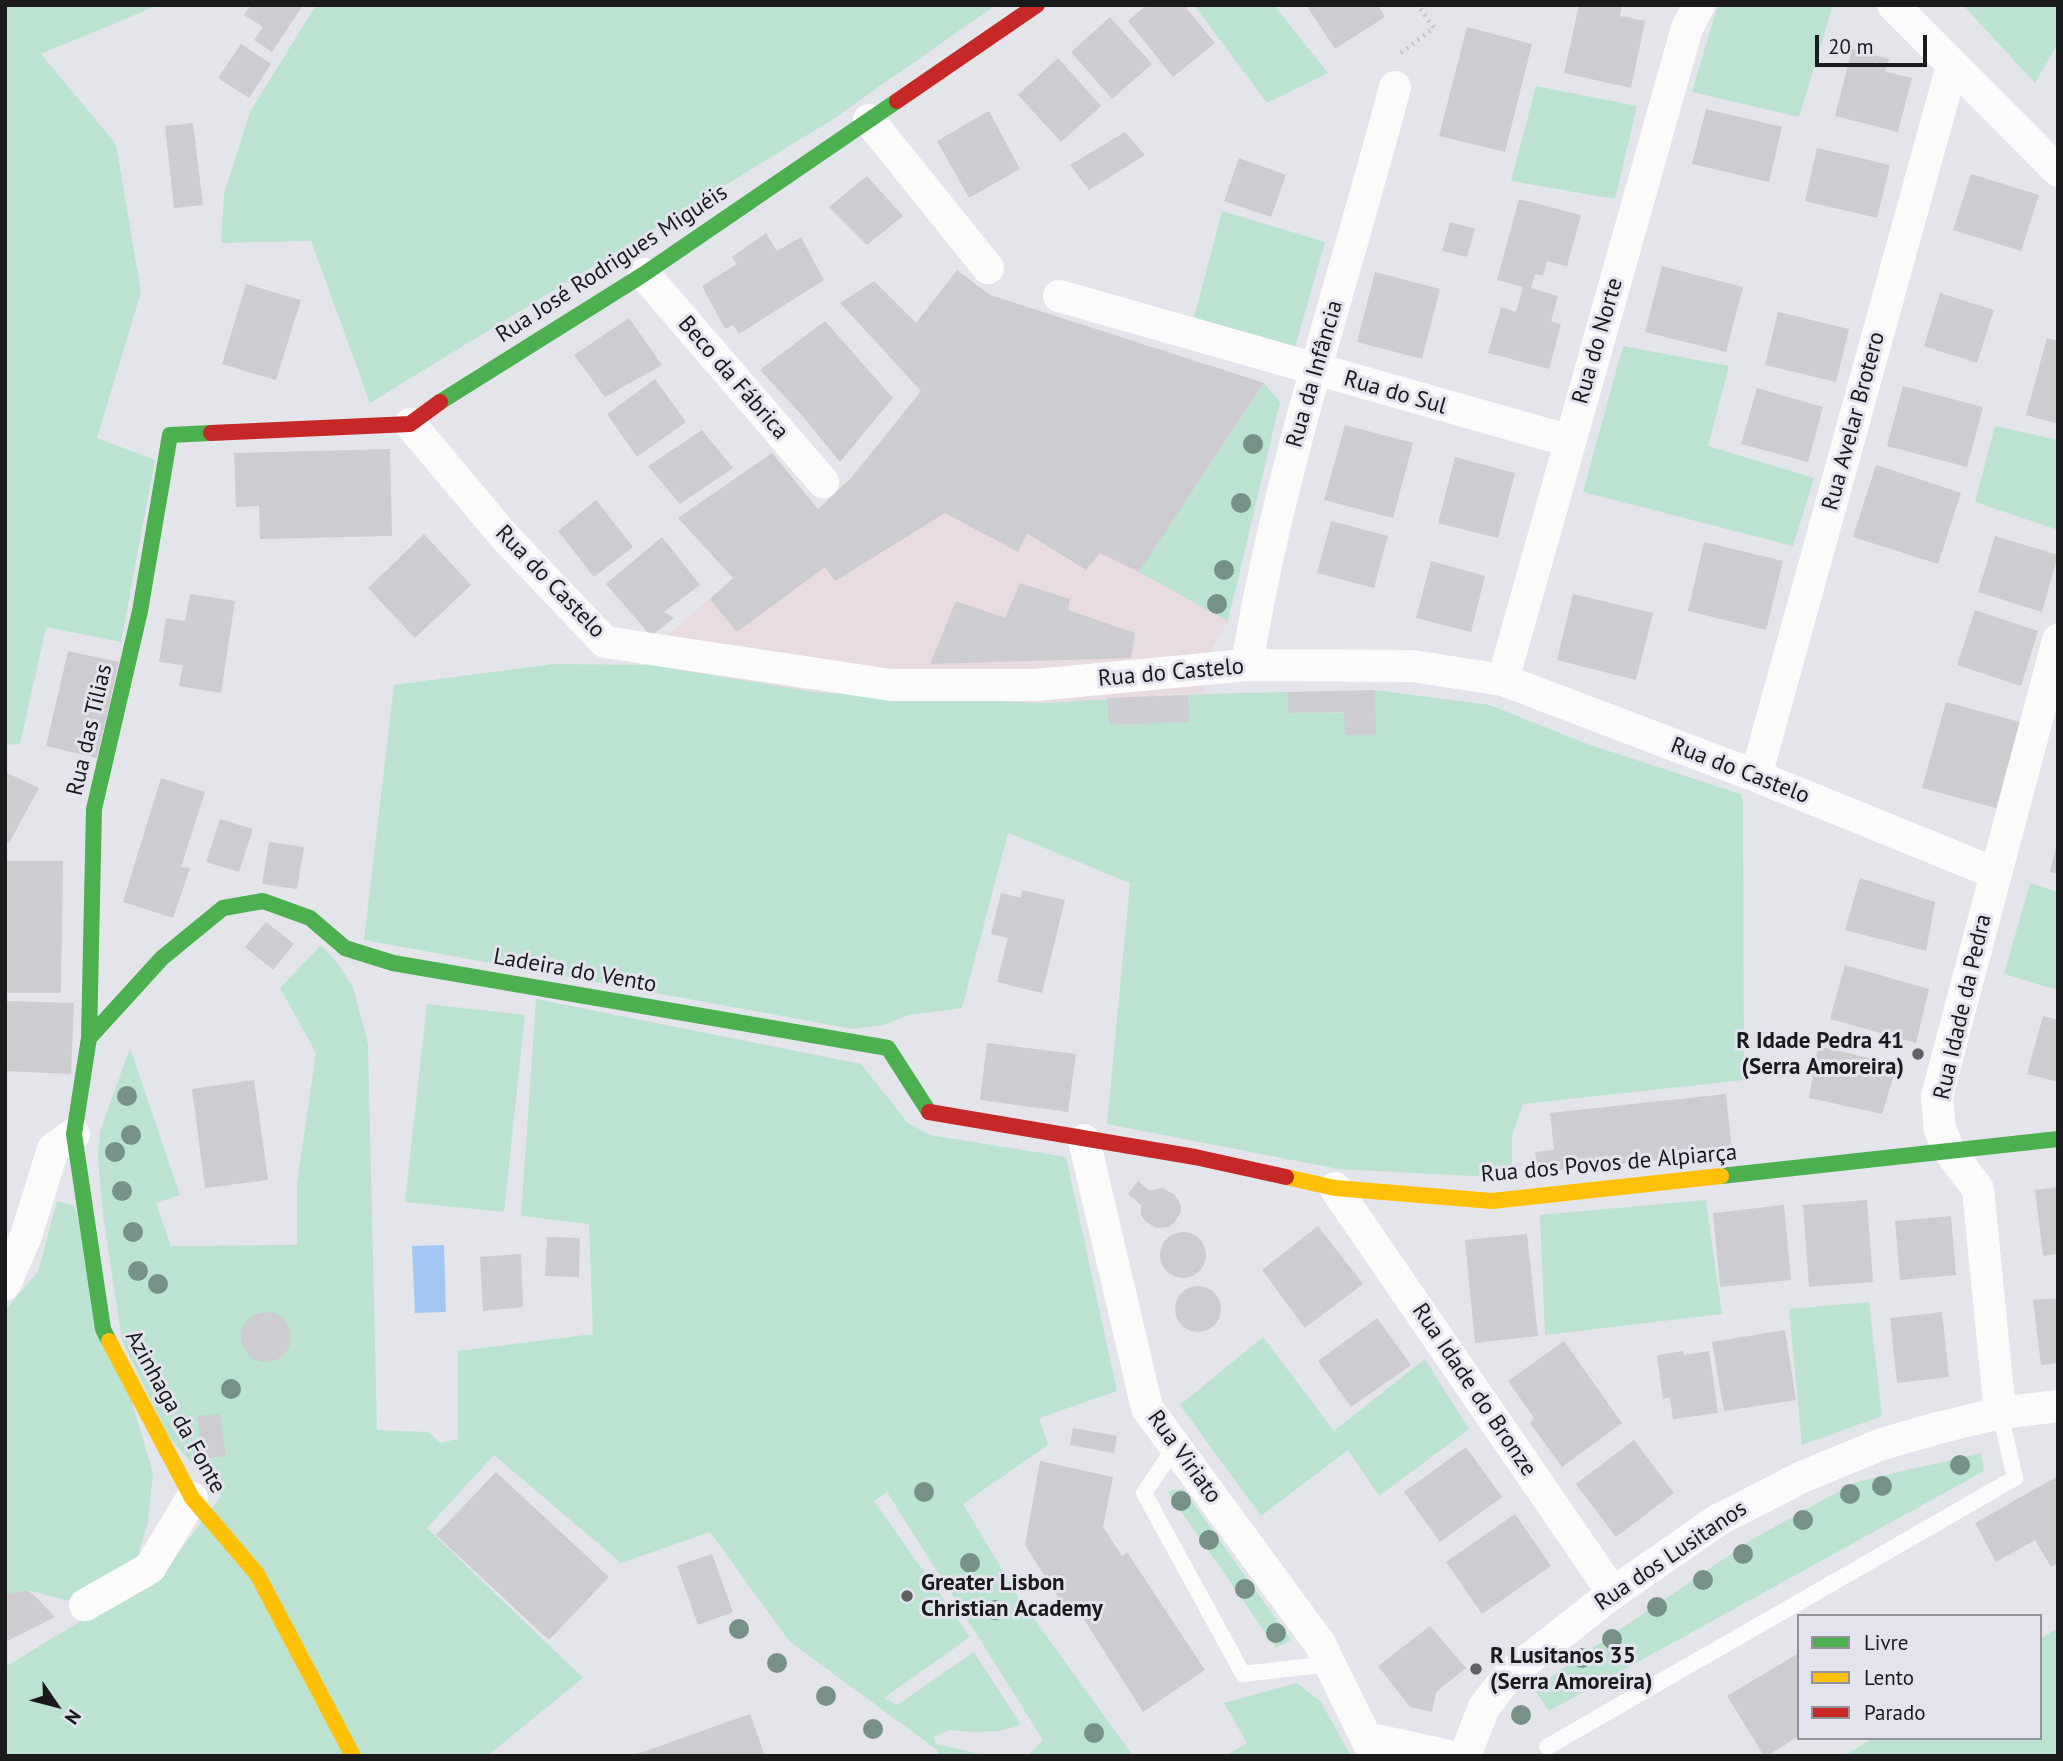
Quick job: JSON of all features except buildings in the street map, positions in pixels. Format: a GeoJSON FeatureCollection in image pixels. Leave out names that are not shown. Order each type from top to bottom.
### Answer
{"type":"FeatureCollection","features":[{"type":"Feature","properties":{"kind":"street","name":"Rua José Rodrigues Miguéis"},"geometry":{"type":"LineString","coordinates":[[410,424],[456,390],[644,274],[1037,5]]}},
{"type":"Feature","properties":{"kind":"street","name":"Rua do Norte"},"geometry":{"type":"LineString","coordinates":[[1503,680],[1687,28],[1699,5]]}},
{"type":"Feature","properties":{"kind":"street"},"geometry":{"type":"LineString","coordinates":[[1893,5],[2058,171]]}},
{"type":"Feature","properties":{"kind":"street","name":"Rua Avelar Brotero"},"geometry":{"type":"LineString","coordinates":[[1756,776],[1952,66]]}},
{"type":"Feature","properties":{"kind":"street","name":"Rua da Infância"},"geometry":{"type":"LineString","coordinates":[[1247,665],[1255,616],[1290,463],[1395,87]]}},
{"type":"Feature","properties":{"kind":"street"},"geometry":{"type":"LineString","coordinates":[[869,120],[988,268]]}},
{"type":"Feature","properties":{"kind":"street","name":"Beco da Fábrica"},"geometry":{"type":"LineString","coordinates":[[644,274],[823,482]]}},
{"type":"Feature","properties":{"kind":"street","name":"Rua do Sul"},"geometry":{"type":"LineString","coordinates":[[1059,296],[1570,441]]}},
{"type":"Feature","properties":{"kind":"street","name":"Rua do Castelo"},"geometry":{"type":"LineString","coordinates":[[410,424],[505,537],[605,642],[891,685],[1036,685],[1247,665],[1412,666],[1503,680],[1756,776],[1995,873]]}},
{"type":"Feature","properties":{"kind":"street","name":"Rua das Tílias"},"geometry":{"type":"LineString","coordinates":[[74,1134],[89,1038],[94,810],[140,611],[170,435],[410,424]]}},
{"type":"Feature","properties":{"kind":"street","name":"Rua Idade da Pedra"},"geometry":{"type":"LineString","coordinates":[[2000,1413],[1978,1189],[1950,1152],[1940,1130],[1937,1096],[2058,640]]}},
{"type":"Feature","properties":{"kind":"street","name":"Ladeira do Vento"},"geometry":{"type":"LineString","coordinates":[[89,1038],[162,958],[223,908],[263,901],[310,918],[345,948],[393,963],[888,1048],[930,1114],[1084,1140]]}},
{"type":"Feature","properties":{"kind":"street"},"geometry":{"type":"LineString","coordinates":[[5,1284],[26,1236],[53,1149],[74,1134]]}},
{"type":"Feature","properties":{"kind":"street","name":"Azinhaga da Fonte"},"geometry":{"type":"LineString","coordinates":[[74,1134],[103,1329],[192,1498],[257,1574],[353,1756]]}},
{"type":"Feature","properties":{"kind":"street","name":"Rua dos Povos de Alpiarça"},"geometry":{"type":"LineString","coordinates":[[1084,1140],[1195,1157],[1335,1188],[1492,1201],[2058,1139]]}},
{"type":"Feature","properties":{"kind":"street","name":"Rua Viriato"},"geometry":{"type":"LineString","coordinates":[[1084,1140],[1147,1408],[1320,1644],[1371,1747],[1449,1756]]}},
{"type":"Feature","properties":{"kind":"street","name":"Rua Idade do Bronze"},"geometry":{"type":"LineString","coordinates":[[1335,1188],[1613,1593]]}},
{"type":"Feature","properties":{"kind":"street","name":"Rua dos Lusitanos"},"geometry":{"type":"LineString","coordinates":[[1465,1756],[1483,1707],[1510,1674],[1613,1593],[1718,1520],[1802,1477],[1882,1444],[2000,1413],[2058,1406]]}},
{"type":"Feature","properties":{"kind":"street"},"geometry":{"type":"LineString","coordinates":[[85,1605],[150,1568],[192,1498]]}},
{"type":"Feature","properties":{"kind":"lane"},"geometry":{"type":"LineString","coordinates":[[1547,1747],[2015,1478],[2000,1413]]}},
{"type":"Feature","properties":{"kind":"lane"},"geometry":{"type":"LineString","coordinates":[[1175,1447],[1144,1493],[1243,1674],[1330,1664]]}},
{"type":"Feature","properties":{"kind":"path"},"geometry":{"type":"LineString","coordinates":[[1395,87],[1385,65],[1434,28],[1418,5]]}},
{"type":"Feature","properties":{"kind":"shaded area"},"geometry":{"type":"Polygon","coordinates":[[[990,295],[1280,402],[1228,621],[1211,650],[1204,694],[1041,703],[815,692],[650,665],[667,636],[818,509],[852,477],[907,410],[990,295]]]}},
{"type":"Feature","properties":{"kind":"green space"},"geometry":{"type":"Polygon","coordinates":[[[6,5],[159,5],[41,54],[116,144],[141,292],[97,438],[155,460],[121,642],[46,627],[20,744],[5,745],[6,5]]]}},
{"type":"Feature","properties":{"kind":"green space"},"geometry":{"type":"Polygon","coordinates":[[[316,5],[996,5],[830,121],[370,403],[311,241],[221,243],[224,194],[250,112],[316,5]]]}},
{"type":"Feature","properties":{"kind":"green space"},"geometry":{"type":"Polygon","coordinates":[[[1194,5],[1274,5],[1328,73],[1267,103],[1194,5]]]}},
{"type":"Feature","properties":{"kind":"green space"},"geometry":{"type":"Polygon","coordinates":[[[1721,5],[1833,5],[1799,117],[1692,92],[1716,11],[1721,5]]]}},
{"type":"Feature","properties":{"kind":"green space"},"geometry":{"type":"Polygon","coordinates":[[[1963,5],[2058,5],[2058,43],[2035,83],[1963,5]]]}},
{"type":"Feature","properties":{"kind":"green space"},"geometry":{"type":"Polygon","coordinates":[[[1536,86],[1637,106],[1615,199],[1511,181],[1536,86]]]}},
{"type":"Feature","properties":{"kind":"green space"},"geometry":{"type":"Polygon","coordinates":[[[1222,211],[1325,242],[1295,348],[1194,318],[1222,211]]]}},
{"type":"Feature","properties":{"kind":"green space"},"geometry":{"type":"Polygon","coordinates":[[[1623,346],[1729,366],[1708,446],[1814,478],[1793,546],[1583,492],[1623,346]]]}},
{"type":"Feature","properties":{"kind":"green space"},"geometry":{"type":"Polygon","coordinates":[[[1264,383],[1280,402],[1228,621],[1139,572],[1264,383]]]}},
{"type":"Feature","properties":{"kind":"green space"},"geometry":{"type":"Polygon","coordinates":[[[1995,426],[2058,440],[2058,530],[1975,502],[1995,426]]]}},
{"type":"Feature","properties":{"kind":"green space"},"geometry":{"type":"Polygon","coordinates":[[[553,664],[650,665],[815,692],[1041,703],[1287,692],[1288,713],[1375,712],[1375,690],[1490,705],[1590,745],[1741,794],[1744,1080],[1523,1104],[1512,1136],[1512,1178],[1338,1169],[1107,1124],[1130,883],[1008,833],[962,1008],[908,1015],[884,1025],[853,1029],[364,940],[394,685],[553,664]]]}},
{"type":"Feature","properties":{"kind":"green space"},"geometry":{"type":"Polygon","coordinates":[[[2030,883],[2058,892],[2058,990],[2004,974],[2030,883]]]}},
{"type":"Feature","properties":{"kind":"green space"},"geometry":{"type":"Polygon","coordinates":[[[321,945],[353,987],[368,1044],[377,1430],[428,1432],[441,1443],[458,1439],[458,1351],[593,1334],[589,1224],[521,1216],[536,999],[861,1064],[908,1123],[930,1135],[1066,1157],[1117,1391],[1039,1418],[1048,1445],[963,1504],[1017,1595],[1133,1756],[1028,1756],[1043,1740],[887,1492],[874,1501],[970,1637],[884,1698],[897,1705],[974,1652],[1021,1725],[999,1731],[949,1730],[934,1737],[936,1744],[989,1756],[938,1756],[937,1750],[789,1641],[710,1532],[621,1563],[494,1455],[427,1528],[583,1678],[487,1756],[5,1756],[5,1667],[166,1569],[221,1496],[168,1436],[122,1340],[103,1216],[98,1158],[100,1131],[130,1048],[180,1195],[156,1203],[171,1246],[297,1245],[297,1183],[316,1053],[280,988],[321,945]]]}},
{"type":"Feature","properties":{"kind":"green space"},"geometry":{"type":"Polygon","coordinates":[[[427,1004],[525,1015],[504,1212],[405,1202],[427,1004]]]}},
{"type":"Feature","properties":{"kind":"green space"},"geometry":{"type":"Polygon","coordinates":[[[1706,1200],[1722,1314],[1545,1335],[1540,1215],[1706,1200]]]}},
{"type":"Feature","properties":{"kind":"green space"},"geometry":{"type":"Polygon","coordinates":[[[57,1201],[74,1206],[153,1473],[148,1522],[136,1562],[70,1601],[26,1590],[5,1595],[5,1310],[38,1272],[57,1201]]]}},
{"type":"Feature","properties":{"kind":"green space"},"geometry":{"type":"Polygon","coordinates":[[[1869,1302],[1882,1416],[1802,1445],[1789,1309],[1869,1302]]]}},
{"type":"Feature","properties":{"kind":"green space"},"geometry":{"type":"Polygon","coordinates":[[[1263,1337],[1337,1435],[1335,1430],[1425,1359],[1469,1429],[1379,1496],[1348,1450],[1261,1516],[1180,1405],[1263,1337]]]}},
{"type":"Feature","properties":{"kind":"green space"},"geometry":{"type":"Polygon","coordinates":[[[1981,1453],[1984,1471],[1549,1711],[1536,1692],[1543,1682],[1756,1537],[1856,1482],[1981,1453]]]}},
{"type":"Feature","properties":{"kind":"green space"},"geometry":{"type":"Polygon","coordinates":[[[1183,1489],[1291,1640],[1276,1648],[1167,1491],[1183,1489]]]}},
{"type":"Feature","properties":{"kind":"green space"},"geometry":{"type":"Polygon","coordinates":[[[2058,1628],[2058,1756],[1844,1756],[1870,1740],[2042,1740],[2042,1638],[2058,1628]]]}},
{"type":"Feature","properties":{"kind":"green space"},"geometry":{"type":"Polygon","coordinates":[[[1297,1683],[1321,1702],[1351,1756],[1226,1756],[1247,1743],[1224,1703],[1297,1683]]]}},
{"type":"Feature","properties":{"kind":"water"},"geometry":{"type":"Polygon","coordinates":[[[444,1245],[446,1312],[415,1313],[412,1246],[444,1245]]]}},
{"type":"Feature","properties":{"kind":"traffic: fast"},"geometry":{"type":"LineString","coordinates":[[440,402],[644,274],[897,101]]}},
{"type":"Feature","properties":{"kind":"traffic: fast"},"geometry":{"type":"LineString","coordinates":[[109,1341],[103,1329],[74,1134],[89,1038],[94,809],[140,611],[170,435],[211,433]]}},
{"type":"Feature","properties":{"kind":"traffic: fast"},"geometry":{"type":"LineString","coordinates":[[89,1038],[162,958],[223,908],[263,901],[310,918],[345,948],[393,963],[888,1048],[929,1112]]}},
{"type":"Feature","properties":{"kind":"traffic: fast"},"geometry":{"type":"LineString","coordinates":[[1721,1176],[2058,1139]]}},
{"type":"Feature","properties":{"kind":"traffic: slow"},"geometry":{"type":"LineString","coordinates":[[1286,1177],[1335,1188],[1492,1201],[1721,1176]]}},
{"type":"Feature","properties":{"kind":"traffic: slow"},"geometry":{"type":"LineString","coordinates":[[109,1341],[192,1498],[257,1574],[353,1756]]}},
{"type":"Feature","properties":{"kind":"traffic: jam"},"geometry":{"type":"LineString","coordinates":[[897,101],[1037,5]]}},
{"type":"Feature","properties":{"kind":"traffic: jam"},"geometry":{"type":"LineString","coordinates":[[211,433],[410,424],[440,402]]}},
{"type":"Feature","properties":{"kind":"traffic: jam"},"geometry":{"type":"LineString","coordinates":[[929,1112],[1195,1157],[1286,1177]]}},
{"type":"Feature","properties":{"kind":"place","name":"R Idade Pedra 41 (Serra Amoreira)"},"geometry":{"type":"Point","coordinates":[1918,1054]}},
{"type":"Feature","properties":{"kind":"place","name":"Greater Lisbon Christian Academy"},"geometry":{"type":"Point","coordinates":[907,1596]}},
{"type":"Feature","properties":{"kind":"place","name":"R Lusitanos 35 (Serra Amoreira)"},"geometry":{"type":"Point","coordinates":[1476,1669]}}]}
